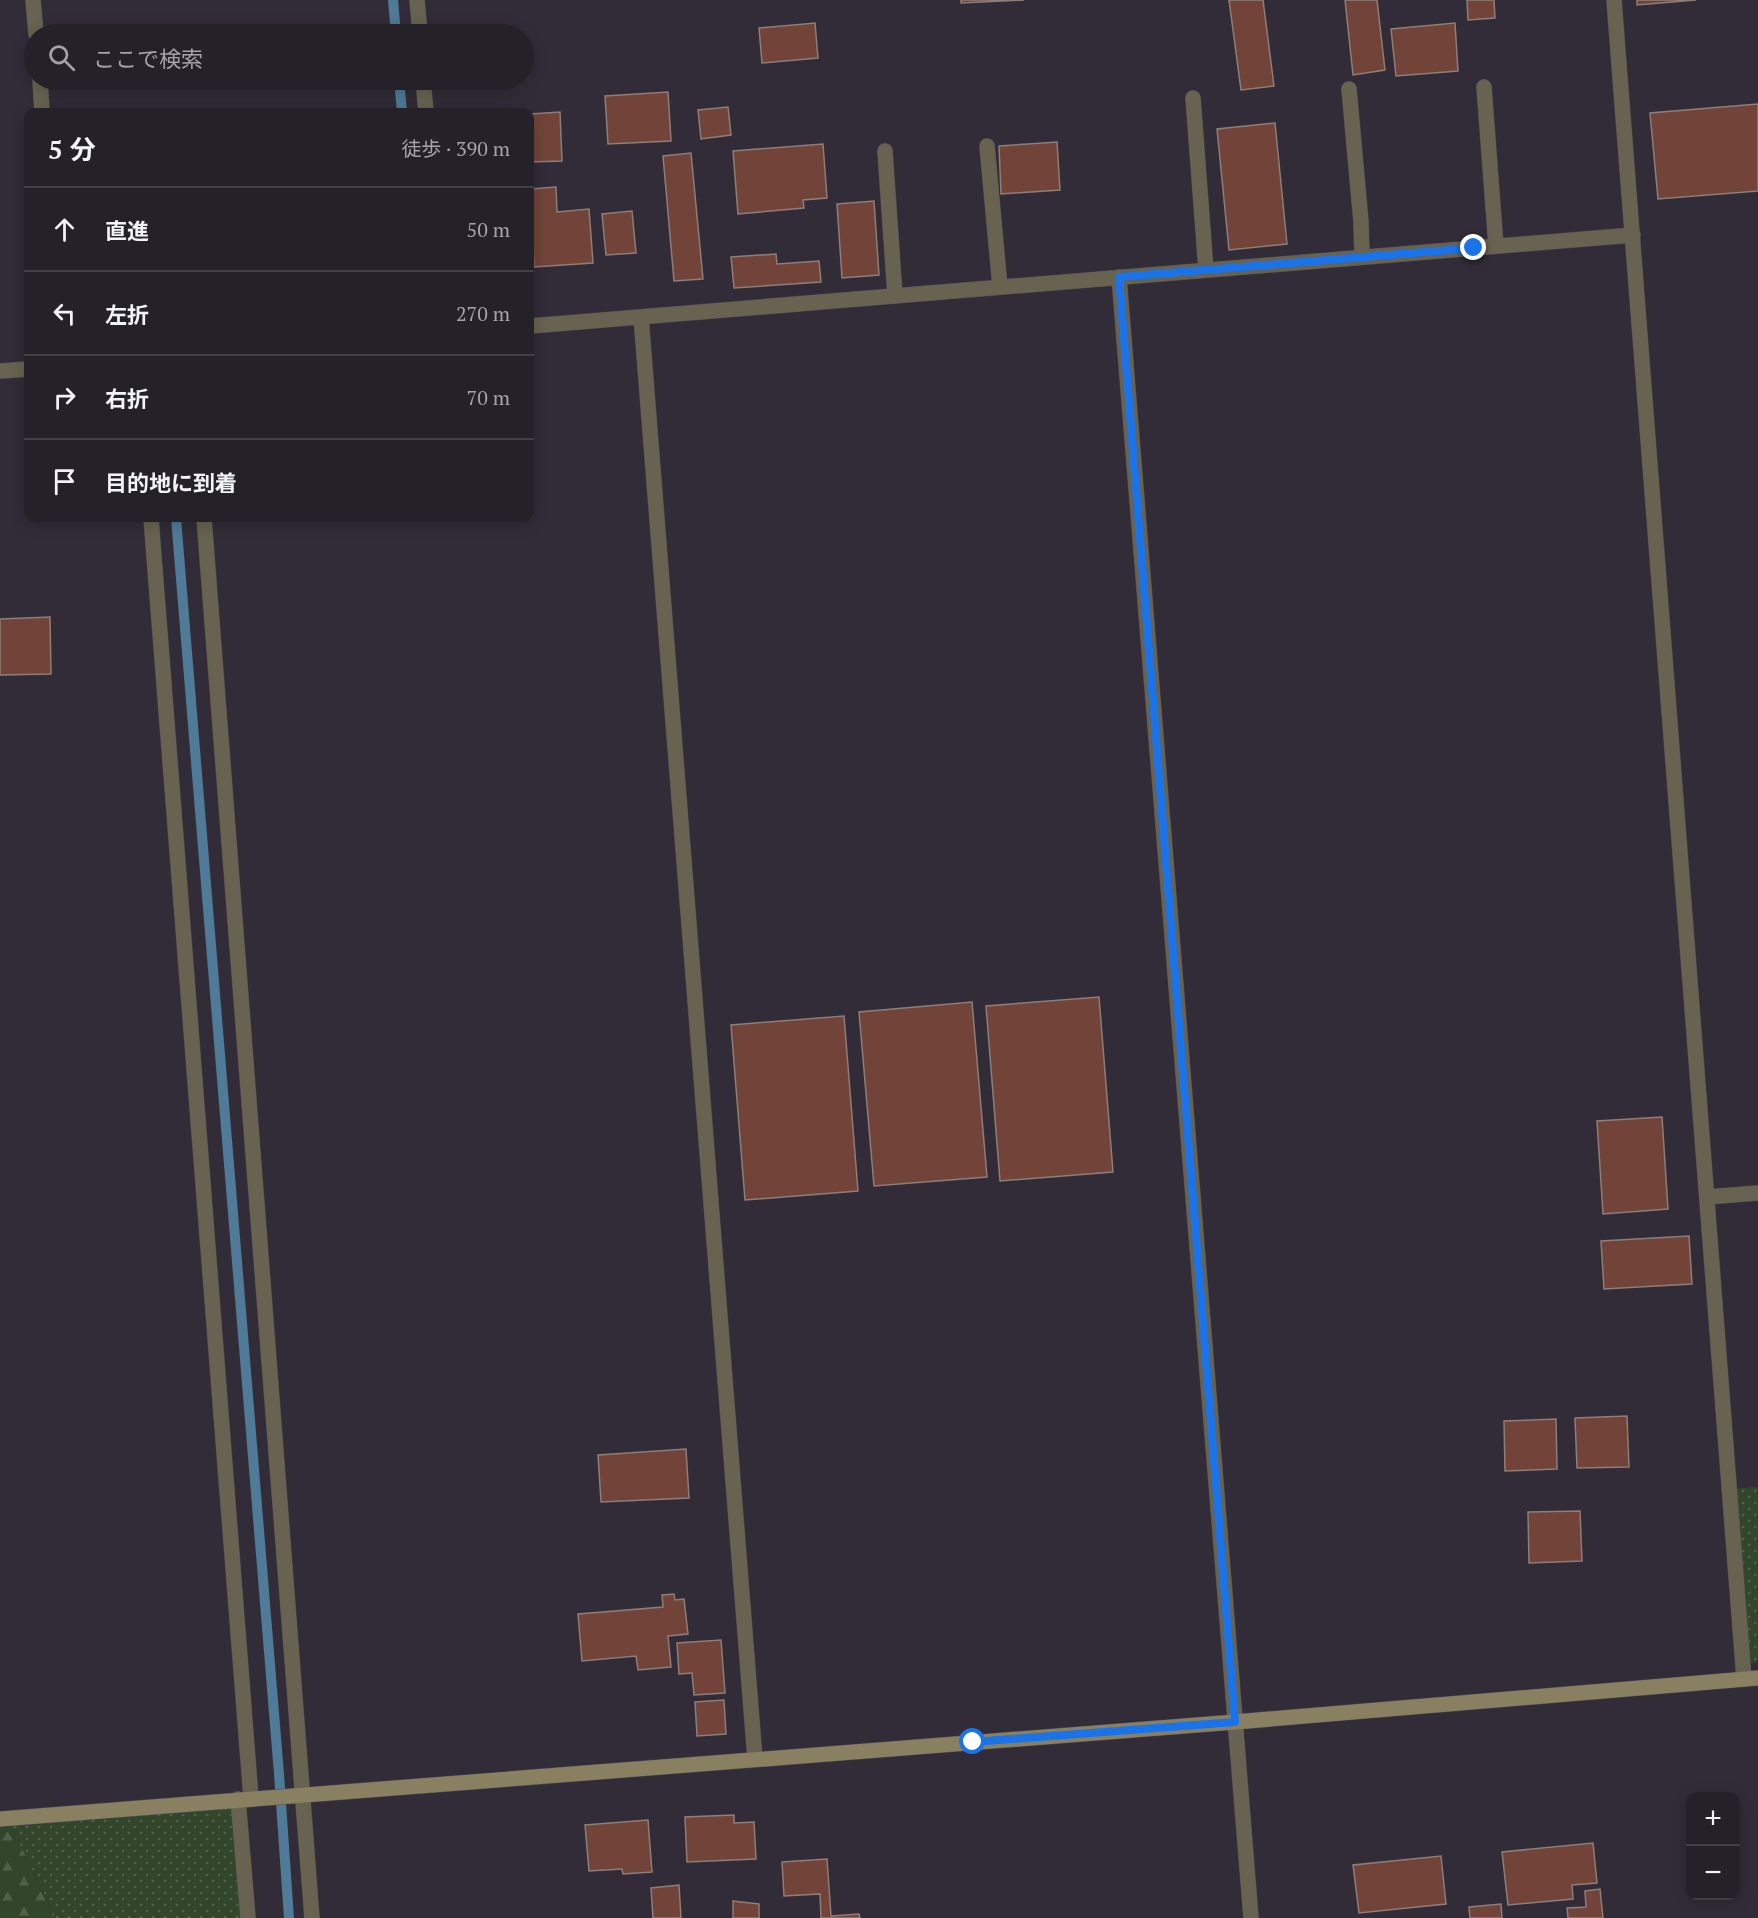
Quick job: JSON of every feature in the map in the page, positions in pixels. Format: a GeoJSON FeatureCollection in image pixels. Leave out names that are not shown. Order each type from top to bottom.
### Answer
{"type":"FeatureCollection","features":[{"type":"Feature","properties":{"kind":"street"},"geometry":{"type":"LineString","coordinates":[[33,0],[35,24]]}},
{"type":"Feature","properties":{"kind":"street"},"geometry":{"type":"LineString","coordinates":[[417,0],[419,24]]}},
{"type":"Feature","properties":{"kind":"street"},"geometry":{"type":"LineString","coordinates":[[0,1819],[1235,1722],[1751,1678],[1707,1197],[1614,0]]}},
{"type":"Feature","properties":{"kind":"street"},"geometry":{"type":"LineString","coordinates":[[1484,87],[1496,246]]}},
{"type":"Feature","properties":{"kind":"street"},"geometry":{"type":"LineString","coordinates":[[1348,89],[1362,257]]}},
{"type":"Feature","properties":{"kind":"street"},"geometry":{"type":"LineString","coordinates":[[41,90],[42,108]]}},
{"type":"Feature","properties":{"kind":"street"},"geometry":{"type":"LineString","coordinates":[[424,90],[426,108]]}},
{"type":"Feature","properties":{"kind":"street"},"geometry":{"type":"LineString","coordinates":[[1194,98],[1206,270]]}},
{"type":"Feature","properties":{"kind":"street"},"geometry":{"type":"LineString","coordinates":[[987,146],[1000,287]]}},
{"type":"Feature","properties":{"kind":"street"},"geometry":{"type":"LineString","coordinates":[[885,151],[895,296]]}},
{"type":"Feature","properties":{"kind":"street"},"geometry":{"type":"LineString","coordinates":[[534,326],[1634,235]]}},
{"type":"Feature","properties":{"kind":"street"},"geometry":{"type":"LineString","coordinates":[[1119,277],[1251,1918]]}},
{"type":"Feature","properties":{"kind":"street"},"geometry":{"type":"LineString","coordinates":[[641,317],[755,1759]]}},
{"type":"Feature","properties":{"kind":"street"},"geometry":{"type":"LineString","coordinates":[[0,371],[24,369]]}},
{"type":"Feature","properties":{"kind":"street"},"geometry":{"type":"LineString","coordinates":[[151,522],[245,1798],[248,1918]]}},
{"type":"Feature","properties":{"kind":"street"},"geometry":{"type":"LineString","coordinates":[[204,522],[312,1918]]}},
{"type":"Feature","properties":{"kind":"street"},"geometry":{"type":"LineString","coordinates":[[1707,1197],[1758,1193]]}},
{"type":"Feature","properties":{"kind":"green space"},"geometry":{"type":"Polygon","coordinates":[[[1758,1487],[1758,1662],[1743,1664],[1730,1489],[1758,1487]]]}},
{"type":"Feature","properties":{"kind":"green space"},"geometry":{"type":"Polygon","coordinates":[[[238,1799],[248,1918],[56,1918],[7,1818],[238,1799]]]}},
{"type":"Feature","properties":{"kind":"green space"},"geometry":{"type":"Polygon","coordinates":[[[7,1818],[56,1918],[0,1918],[0,1819],[7,1818]]]}},
{"type":"Feature","properties":{"kind":"building"},"geometry":{"type":"Polygon","coordinates":[[[961,0],[1024,0],[961,3],[961,0]]]}},
{"type":"Feature","properties":{"kind":"building"},"geometry":{"type":"Polygon","coordinates":[[[1229,0],[1263,0],[1274,86],[1241,90],[1229,0]]]}},
{"type":"Feature","properties":{"kind":"building"},"geometry":{"type":"Polygon","coordinates":[[[1345,0],[1377,0],[1385,70],[1353,75],[1345,0]]]}},
{"type":"Feature","properties":{"kind":"building"},"geometry":{"type":"Polygon","coordinates":[[[1467,0],[1494,0],[1495,18],[1468,20],[1467,0]]]}},
{"type":"Feature","properties":{"kind":"building"},"geometry":{"type":"Polygon","coordinates":[[[1637,0],[1696,0],[1637,5],[1637,0]]]}},
{"type":"Feature","properties":{"kind":"building"},"geometry":{"type":"Polygon","coordinates":[[[815,23],[818,58],[762,63],[759,28],[815,23]]]}},
{"type":"Feature","properties":{"kind":"building"},"geometry":{"type":"Polygon","coordinates":[[[1455,23],[1458,71],[1396,76],[1391,29],[1455,23]]]}},
{"type":"Feature","properties":{"kind":"building"},"geometry":{"type":"Polygon","coordinates":[[[668,92],[671,141],[608,144],[605,96],[668,92]]]}},
{"type":"Feature","properties":{"kind":"building"},"geometry":{"type":"Polygon","coordinates":[[[1758,104],[1758,191],[1658,199],[1650,113],[1758,104]]]}},
{"type":"Feature","properties":{"kind":"building"},"geometry":{"type":"Polygon","coordinates":[[[728,107],[731,135],[701,139],[698,110],[728,107]]]}},
{"type":"Feature","properties":{"kind":"building"},"geometry":{"type":"Polygon","coordinates":[[[560,112],[562,161],[534,162],[534,114],[560,112]]]}},
{"type":"Feature","properties":{"kind":"building"},"geometry":{"type":"Polygon","coordinates":[[[1275,123],[1287,244],[1229,250],[1217,129],[1275,123]]]}},
{"type":"Feature","properties":{"kind":"building"},"geometry":{"type":"Polygon","coordinates":[[[1057,142],[1060,190],[1001,194],[999,146],[1057,142]]]}},
{"type":"Feature","properties":{"kind":"building"},"geometry":{"type":"Polygon","coordinates":[[[823,144],[827,198],[803,200],[804,208],[738,214],[733,151],[823,144]]]}},
{"type":"Feature","properties":{"kind":"building"},"geometry":{"type":"Polygon","coordinates":[[[691,153],[703,279],[674,281],[663,156],[691,153]]]}},
{"type":"Feature","properties":{"kind":"building"},"geometry":{"type":"Polygon","coordinates":[[[556,187],[557,212],[589,209],[593,263],[534,267],[534,189],[556,187]]]}},
{"type":"Feature","properties":{"kind":"building"},"geometry":{"type":"Polygon","coordinates":[[[874,201],[879,275],[842,278],[837,204],[874,201]]]}},
{"type":"Feature","properties":{"kind":"building"},"geometry":{"type":"Polygon","coordinates":[[[632,211],[636,253],[606,255],[602,214],[632,211]]]}},
{"type":"Feature","properties":{"kind":"building"},"geometry":{"type":"Polygon","coordinates":[[[776,254],[777,264],[819,261],[821,282],[734,288],[731,257],[776,254]]]}},
{"type":"Feature","properties":{"kind":"building"},"geometry":{"type":"Polygon","coordinates":[[[50,617],[51,674],[0,675],[0,619],[50,617]]]}},
{"type":"Feature","properties":{"kind":"building"},"geometry":{"type":"Polygon","coordinates":[[[1099,997],[1113,1172],[1000,1181],[986,1006],[1099,997]]]}},
{"type":"Feature","properties":{"kind":"building"},"geometry":{"type":"Polygon","coordinates":[[[972,1002],[987,1177],[874,1186],[859,1012],[972,1002]]]}},
{"type":"Feature","properties":{"kind":"building"},"geometry":{"type":"Polygon","coordinates":[[[844,1016],[858,1191],[745,1200],[731,1025],[844,1016]]]}},
{"type":"Feature","properties":{"kind":"building"},"geometry":{"type":"Polygon","coordinates":[[[1662,1117],[1668,1209],[1603,1214],[1597,1121],[1662,1117]]]}},
{"type":"Feature","properties":{"kind":"building"},"geometry":{"type":"Polygon","coordinates":[[[1689,1236],[1692,1284],[1604,1289],[1601,1241],[1689,1236]]]}},
{"type":"Feature","properties":{"kind":"building"},"geometry":{"type":"Polygon","coordinates":[[[1627,1416],[1629,1467],[1577,1468],[1575,1418],[1627,1416]]]}},
{"type":"Feature","properties":{"kind":"building"},"geometry":{"type":"Polygon","coordinates":[[[1556,1419],[1557,1469],[1505,1471],[1504,1421],[1556,1419]]]}},
{"type":"Feature","properties":{"kind":"building"},"geometry":{"type":"Polygon","coordinates":[[[686,1449],[689,1498],[601,1502],[598,1455],[686,1449]]]}},
{"type":"Feature","properties":{"kind":"building"},"geometry":{"type":"Polygon","coordinates":[[[1580,1511],[1582,1561],[1529,1563],[1528,1512],[1580,1511]]]}},
{"type":"Feature","properties":{"kind":"building"},"geometry":{"type":"Polygon","coordinates":[[[674,1594],[675,1600],[684,1599],[688,1634],[668,1636],[671,1667],[638,1670],[636,1656],[582,1661],[578,1614],[663,1607],[662,1595],[674,1594]]]}},
{"type":"Feature","properties":{"kind":"building"},"geometry":{"type":"Polygon","coordinates":[[[721,1640],[725,1693],[694,1695],[692,1673],[679,1674],[677,1643],[721,1640]]]}},
{"type":"Feature","properties":{"kind":"building"},"geometry":{"type":"Polygon","coordinates":[[[724,1700],[726,1734],[697,1736],[695,1702],[724,1700]]]}},
{"type":"Feature","properties":{"kind":"building"},"geometry":{"type":"Polygon","coordinates":[[[734,1815],[734,1823],[754,1822],[756,1859],[687,1862],[685,1817],[734,1815]]]}},
{"type":"Feature","properties":{"kind":"building"},"geometry":{"type":"Polygon","coordinates":[[[648,1820],[652,1872],[623,1874],[622,1869],[589,1871],[585,1825],[648,1820]]]}},
{"type":"Feature","properties":{"kind":"building"},"geometry":{"type":"Polygon","coordinates":[[[1593,1843],[1597,1883],[1572,1885],[1573,1899],[1508,1905],[1502,1852],[1593,1843]]]}},
{"type":"Feature","properties":{"kind":"building"},"geometry":{"type":"Polygon","coordinates":[[[1441,1856],[1446,1904],[1359,1913],[1353,1865],[1441,1856]]]}},
{"type":"Feature","properties":{"kind":"building"},"geometry":{"type":"Polygon","coordinates":[[[827,1859],[831,1916],[859,1914],[860,1918],[821,1918],[820,1894],[784,1896],[782,1862],[827,1859]]]}},
{"type":"Feature","properties":{"kind":"building"},"geometry":{"type":"Polygon","coordinates":[[[679,1885],[681,1918],[653,1918],[651,1888],[679,1885]]]}},
{"type":"Feature","properties":{"kind":"building"},"geometry":{"type":"Polygon","coordinates":[[[1600,1889],[1603,1918],[1568,1918],[1567,1908],[1586,1907],[1585,1891],[1600,1889]]]}},
{"type":"Feature","properties":{"kind":"building"},"geometry":{"type":"Polygon","coordinates":[[[733,1901],[759,1904],[759,1918],[733,1918],[733,1901]]]}},
{"type":"Feature","properties":{"kind":"building"},"geometry":{"type":"Polygon","coordinates":[[[1501,1904],[1502,1918],[1470,1918],[1469,1907],[1501,1904]]]}},
{"type":"Feature","properties":{"kind":"waterway"},"geometry":{"type":"LineString","coordinates":[[393,0],[395,24]]}},
{"type":"Feature","properties":{"kind":"waterway"},"geometry":{"type":"LineString","coordinates":[[400,90],[402,108]]}},
{"type":"Feature","properties":{"kind":"waterway"},"geometry":{"type":"LineString","coordinates":[[176,522],[289,1918]]}},
{"type":"Feature","properties":{"kind":"route"},"geometry":{"type":"LineString","coordinates":[[973,1742],[1235,1722],[1119,277],[1474,248]]}}]}
